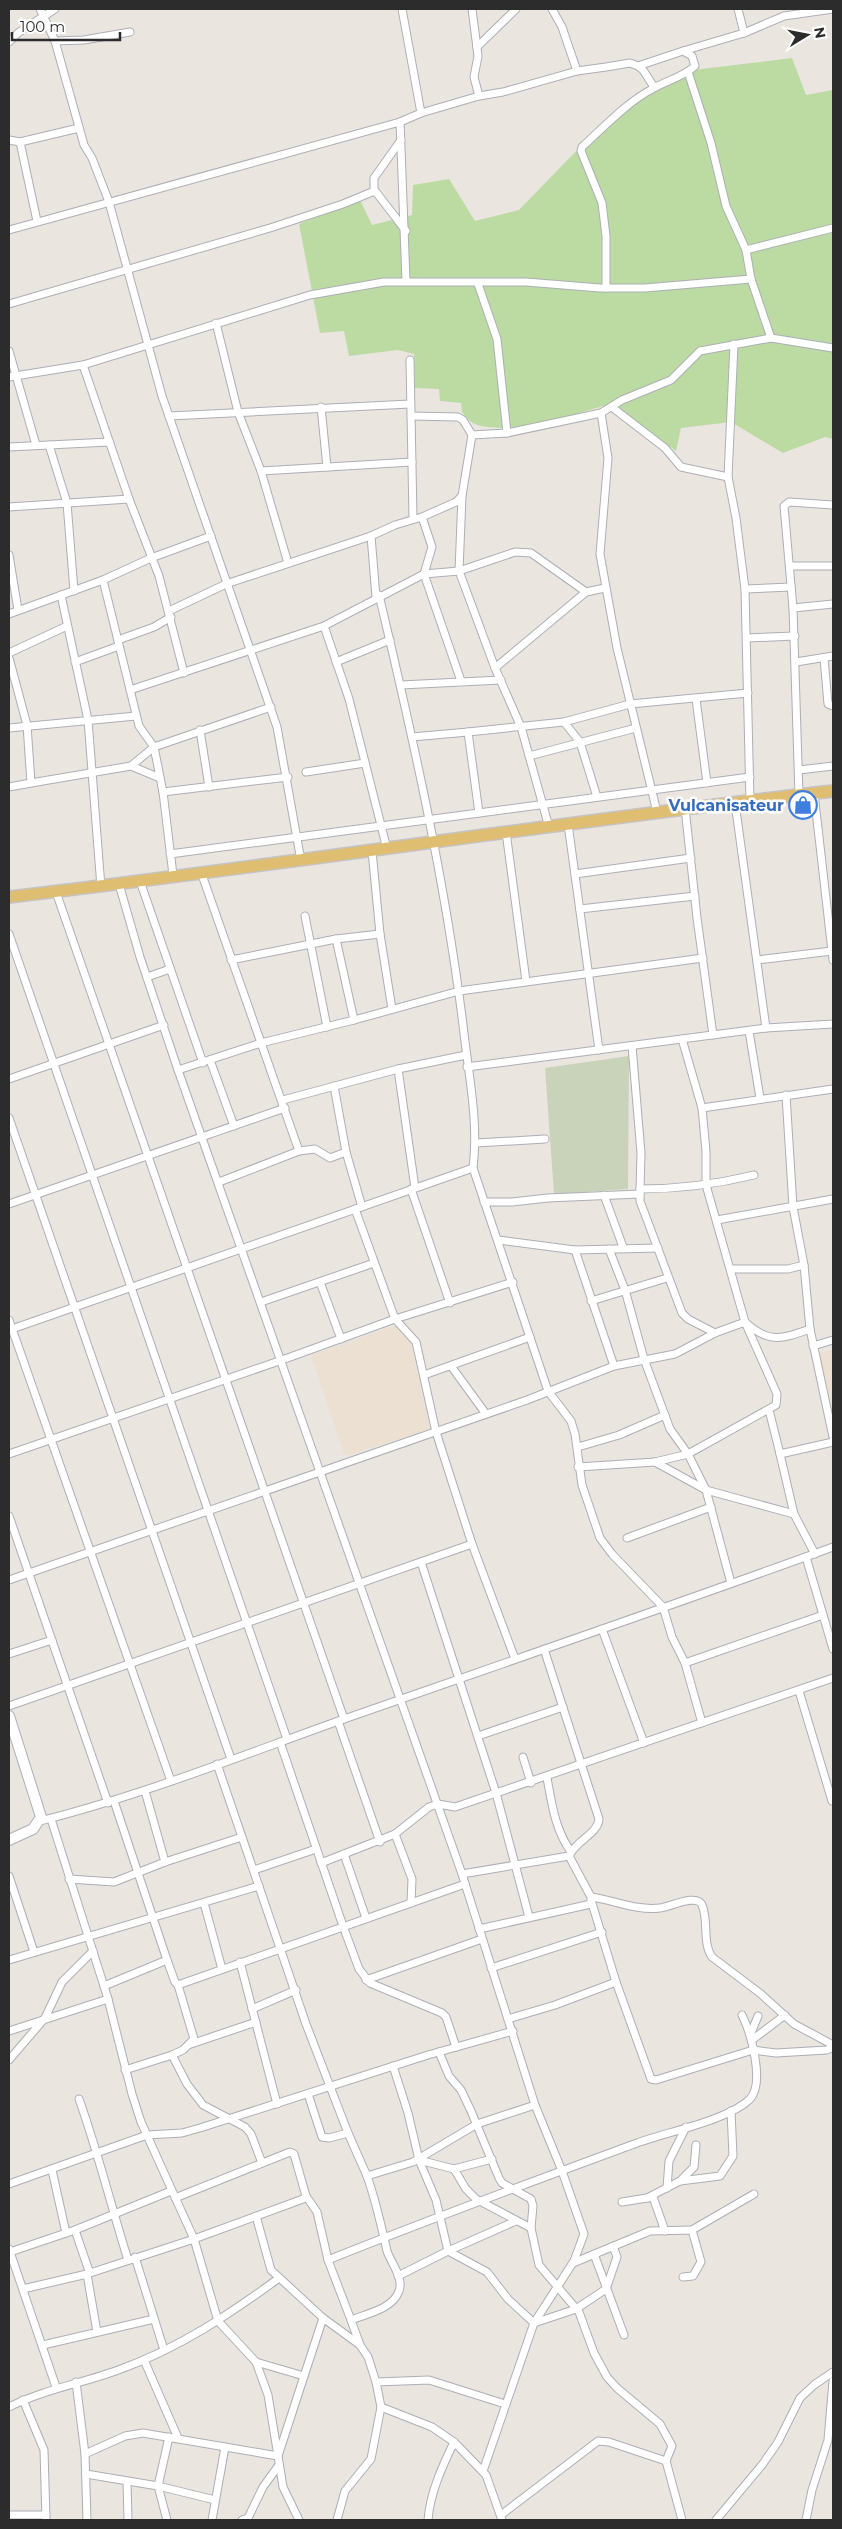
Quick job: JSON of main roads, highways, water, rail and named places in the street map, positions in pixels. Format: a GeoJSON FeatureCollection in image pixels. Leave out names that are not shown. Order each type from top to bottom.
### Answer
{"type":"FeatureCollection","features":[{"type":"Feature","properties":{"kind":"main road"},"geometry":{"type":"LineString","coordinates":[[9,897],[101,887],[173,875],[372,851],[435,841],[833,790]]}},
{"type":"Feature","properties":{"kind":"place","name":"Vulcanisateur"},"geometry":{"type":"Point","coordinates":[803,805]}}]}
